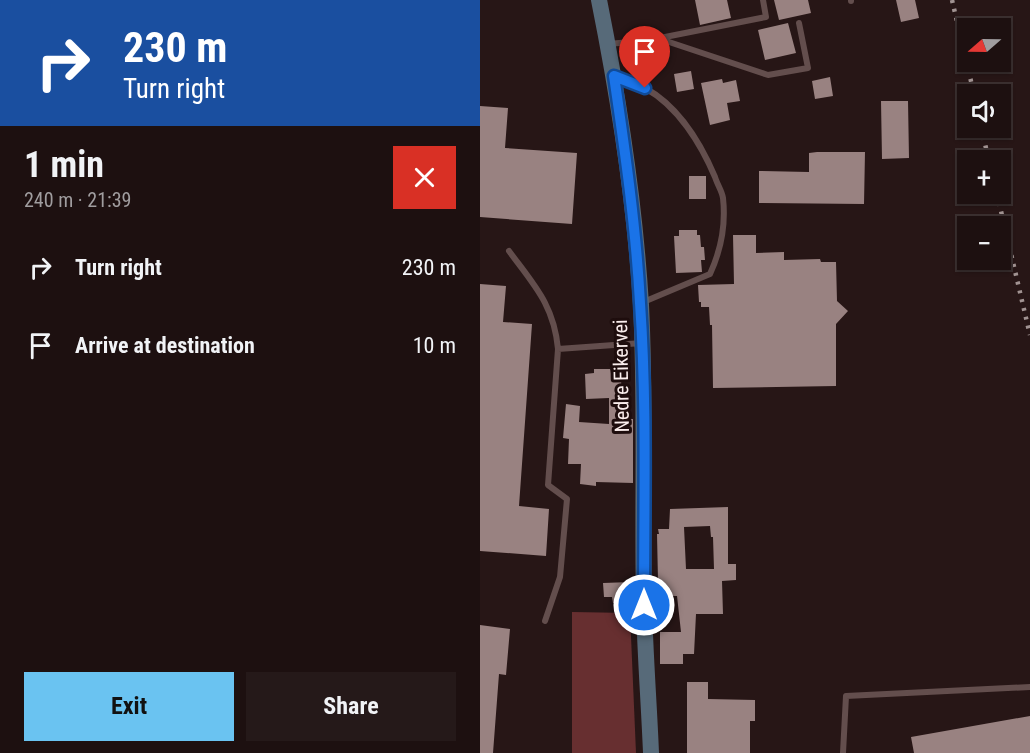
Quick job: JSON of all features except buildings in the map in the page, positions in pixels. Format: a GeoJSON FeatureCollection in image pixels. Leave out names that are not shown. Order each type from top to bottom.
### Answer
{"type":"FeatureCollection","features":[{"type":"Feature","properties":{"kind":"main road","name":"Nedre Eikervei"},"geometry":{"type":"LineString","coordinates":[[599,0],[614,76],[636,245],[644,392],[644,605],[651,753]]}},
{"type":"Feature","properties":{"kind":"lane"},"geometry":{"type":"LineString","coordinates":[[608,44],[660,39],[766,17],[763,0]]}},
{"type":"Feature","properties":{"kind":"lane"},"geometry":{"type":"LineString","coordinates":[[660,39],[768,75],[808,68],[799,23]]}},
{"type":"Feature","properties":{"kind":"lane"},"geometry":{"type":"LineString","coordinates":[[614,76],[645,88],[681,120],[704,150],[723,196],[724,226],[718,257],[710,274],[640,304]]}},
{"type":"Feature","properties":{"kind":"lane"},"geometry":{"type":"LineString","coordinates":[[509,251],[544,300],[552,316],[558,350],[548,485],[567,499],[560,577],[545,621]]}},
{"type":"Feature","properties":{"kind":"lane"},"geometry":{"type":"LineString","coordinates":[[558,350],[642,343]]}},
{"type":"Feature","properties":{"kind":"lane"},"geometry":{"type":"LineString","coordinates":[[843,753],[846,696],[1030,687]]}},
{"type":"Feature","properties":{"kind":"shaded area"},"geometry":{"type":"Polygon","coordinates":[[[572,612],[630,613],[636,753],[572,753],[572,612]]]}},
{"type":"Feature","properties":{"kind":"railway"},"geometry":{"type":"LineString","coordinates":[[952,0],[972,84]]}},
{"type":"Feature","properties":{"kind":"railway"},"geometry":{"type":"LineString","coordinates":[[984,138],[986,150]]}},
{"type":"Feature","properties":{"kind":"railway"},"geometry":{"type":"LineString","coordinates":[[999,204],[1030,335]]}},
{"type":"Feature","properties":{"kind":"route"},"geometry":{"type":"LineString","coordinates":[[644,605],[644,392],[640,304],[636,245],[614,76],[645,88]]}}]}
